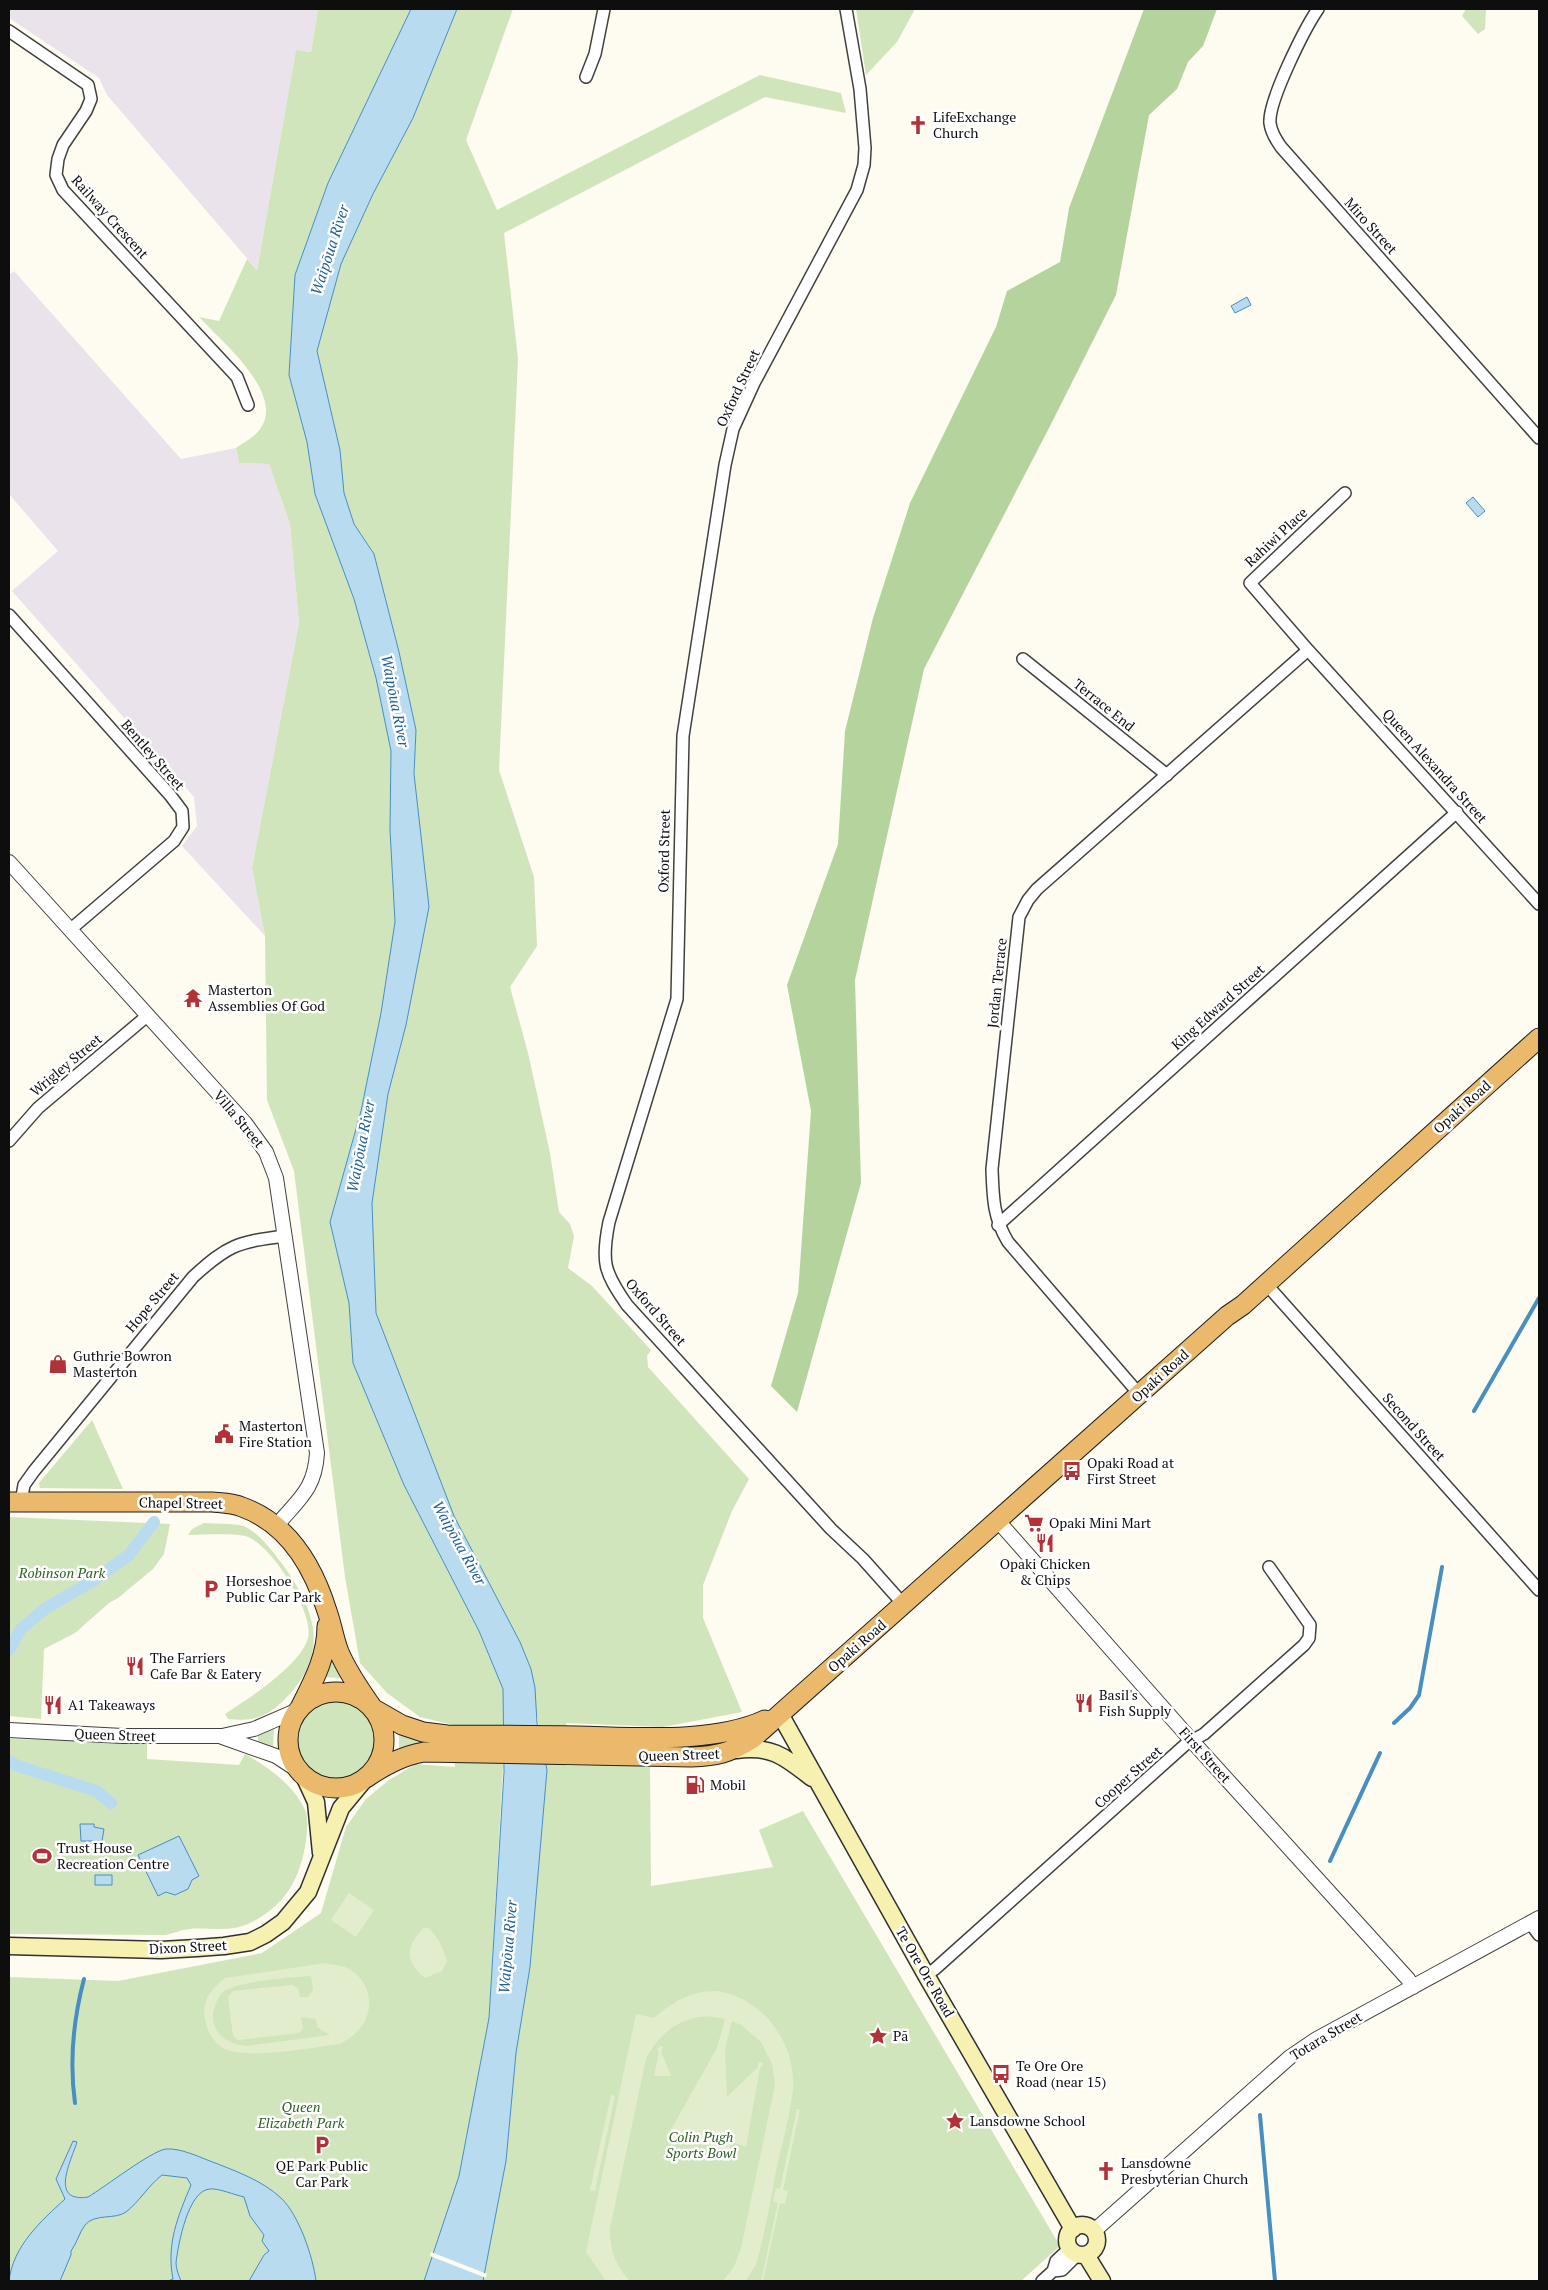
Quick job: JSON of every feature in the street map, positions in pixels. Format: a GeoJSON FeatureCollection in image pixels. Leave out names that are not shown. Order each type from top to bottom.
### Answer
{"type":"FeatureCollection","features":[{"type":"Feature","properties":{"kind":"highway","name":"Opaki Road"},"geometry":{"type":"LineString","coordinates":[[780,1714],[1266,1284],[1539,1038]]}},
{"type":"Feature","properties":{"kind":"highway","name":"Chapel Street"},"geometry":{"type":"LineString","coordinates":[[15,1502],[212,1502],[240,1506],[277,1525],[306,1561],[317,1583],[339,1652],[373,1708]]}},
{"type":"Feature","properties":{"kind":"highway","name":"Chapel Street"},"geometry":{"type":"LineString","coordinates":[[298,1710],[318,1671],[327,1645],[327,1611]]}},
{"type":"Feature","properties":{"kind":"highway"},"geometry":{"type":"LineString","coordinates":[[335,1692],[355,1696],[373,1708],[382,1722],[385,1737],[383,1753],[377,1767],[366,1779],[353,1786],[327,1788],[315,1783],[303,1774],[294,1762],[289,1749],[288,1736],[291,1722],[298,1710],[315,1696],[335,1692]]}},
{"type":"Feature","properties":{"kind":"highway","name":"Queen Street"},"geometry":{"type":"LineString","coordinates":[[373,1708],[402,1725],[423,1732],[447,1744],[576,1756],[714,1756],[735,1750],[752,1739],[780,1714]]}},
{"type":"Feature","properties":{"kind":"highway","name":"Queen Street"},"geometry":{"type":"LineString","coordinates":[[366,1779],[385,1765],[409,1754],[424,1752],[447,1744],[575,1736],[621,1737],[709,1734],[748,1728],[780,1714]]}},
{"type":"Feature","properties":{"kind":"main road","name":"Te Ore Ore Road"},"geometry":{"type":"LineString","coordinates":[[780,1714],[926,1975],[1073,2229]]}},
{"type":"Feature","properties":{"kind":"main road"},"geometry":{"type":"LineString","coordinates":[[735,1750],[754,1747],[769,1749],[785,1757],[820,1784]]}},
{"type":"Feature","properties":{"kind":"main road","name":"Dixon Street"},"geometry":{"type":"LineString","coordinates":[[303,1774],[316,1802],[322,1855]]}},
{"type":"Feature","properties":{"kind":"main road","name":"Dixon Street"},"geometry":{"type":"LineString","coordinates":[[9,1946],[161,1950],[224,1946],[250,1942],[266,1934],[297,1908],[308,1892],[341,1808],[366,1779]]}},
{"type":"Feature","properties":{"kind":"main road"},"geometry":{"type":"LineString","coordinates":[[1078,2252],[1093,2250],[1097,2243],[1094,2231],[1084,2226],[1073,2229],[1068,2240],[1102,2281]]}},
{"type":"Feature","properties":{"kind":"street"},"geometry":{"type":"LineString","coordinates":[[586,76],[595,54],[604,9]]}},
{"type":"Feature","properties":{"kind":"street","name":"Oxford Street"},"geometry":{"type":"LineString","coordinates":[[846,9],[860,89],[864,165],[857,190],[754,383],[733,429],[725,465],[683,736],[677,999],[609,1222],[604,1246],[604,1264],[612,1282],[627,1305],[831,1529],[863,1559],[904,1605]]}},
{"type":"Feature","properties":{"kind":"street","name":"Miro Street"},"geometry":{"type":"LineString","coordinates":[[1318,9],[1309,23],[1272,105],[1270,122],[1274,136],[1281,147],[1539,438]]}},
{"type":"Feature","properties":{"kind":"street","name":"Railway Crescent"},"geometry":{"type":"LineString","coordinates":[[9,31],[88,85],[91,100],[86,111],[63,145],[58,158],[56,175],[63,190],[237,377],[248,405]]}},
{"type":"Feature","properties":{"kind":"street","name":"Rahiwi Place"},"geometry":{"type":"LineString","coordinates":[[1308,650],[1250,583],[1345,493]]}},
{"type":"Feature","properties":{"kind":"street","name":"Bentley Street"},"geometry":{"type":"LineString","coordinates":[[9,615],[170,795],[182,811],[183,827],[174,841],[71,929]]}},
{"type":"Feature","properties":{"kind":"street","name":"Jordan Terrace"},"geometry":{"type":"LineString","coordinates":[[1140,1395],[1008,1242],[998,1225],[994,1202],[992,1169],[1019,917],[1028,900],[1037,889],[1308,650]]}},
{"type":"Feature","properties":{"kind":"street","name":"Queen Alexandra Street"},"geometry":{"type":"LineString","coordinates":[[1308,650],[1539,904]]}},
{"type":"Feature","properties":{"kind":"street","name":"Terrace End"},"geometry":{"type":"LineString","coordinates":[[1023,659],[1167,775]]}},
{"type":"Feature","properties":{"kind":"street","name":"King Edward Street"},"geometry":{"type":"LineString","coordinates":[[998,1225],[1457,812]]}},
{"type":"Feature","properties":{"kind":"street","name":"Villa Street"},"geometry":{"type":"LineString","coordinates":[[9,862],[245,1123],[266,1152],[276,1178],[317,1453],[316,1472],[309,1487],[277,1525]]}},
{"type":"Feature","properties":{"kind":"street","name":"Wrigley Street"},"geometry":{"type":"LineString","coordinates":[[9,1141],[38,1108],[147,1016]]}},
{"type":"Feature","properties":{"kind":"street","name":"Hope Street"},"geometry":{"type":"LineString","coordinates":[[15,1502],[34,1471],[193,1278],[219,1254],[236,1244],[285,1236]]}},
{"type":"Feature","properties":{"kind":"street","name":"Second Street"},"geometry":{"type":"LineString","coordinates":[[1266,1284],[1539,1590]]}},
{"type":"Feature","properties":{"kind":"street","name":"First Street"},"geometry":{"type":"LineString","coordinates":[[998,1521],[1192,1741],[1408,1979],[1413,1987]]}},
{"type":"Feature","properties":{"kind":"street","name":"Cooper Street"},"geometry":{"type":"LineString","coordinates":[[926,1975],[1192,1741],[1208,1731],[1304,1646],[1309,1638],[1310,1625],[1269,1567]]}},
{"type":"Feature","properties":{"kind":"street","name":"Queen Street"},"geometry":{"type":"LineString","coordinates":[[9,1730],[123,1736],[222,1736],[254,1729],[298,1710]]}},
{"type":"Feature","properties":{"kind":"street","name":"Queen Street"},"geometry":{"type":"LineString","coordinates":[[222,1736],[276,1756],[303,1774]]}},
{"type":"Feature","properties":{"kind":"street"},"geometry":{"type":"LineString","coordinates":[[1535,1920],[1539,1935]]}},
{"type":"Feature","properties":{"kind":"street","name":"Totara Street"},"geometry":{"type":"LineString","coordinates":[[1094,2231],[1290,2057],[1315,2040],[1535,1920]]}},
{"type":"Feature","properties":{"kind":"street"},"geometry":{"type":"LineString","coordinates":[[1042,2281],[1053,2271],[1056,2261],[1078,2252]]}},
{"type":"Feature","properties":{"kind":"shaded area"},"geometry":{"type":"Polygon","coordinates":[[[9,9],[318,9],[311,52],[296,50],[257,270],[107,95],[99,78],[9,18],[9,9]]]}},
{"type":"Feature","properties":{"kind":"shaded area"},"geometry":{"type":"Polygon","coordinates":[[[14,271],[181,459],[236,448],[239,463],[269,464],[290,524],[299,623],[252,868],[265,936],[182,846],[197,826],[194,797],[12,591],[58,551],[9,494],[9,275],[14,271]]]}},
{"type":"Feature","properties":{"kind":"green space"},"geometry":{"type":"Polygon","coordinates":[[[318,9],[411,9],[328,183],[295,275],[289,375],[307,442],[315,494],[354,599],[376,678],[391,751],[390,830],[395,922],[381,1013],[361,1111],[330,1222],[349,1303],[353,1363],[404,1485],[479,1631],[503,1689],[504,1743],[541,1744],[531,1669],[520,1642],[454,1516],[376,1313],[372,1203],[388,1094],[406,1025],[429,907],[414,774],[416,730],[399,652],[374,554],[354,524],[344,493],[340,450],[317,351],[341,264],[373,194],[413,118],[457,9],[513,9],[466,140],[497,210],[760,75],[841,93],[846,113],[765,97],[504,233],[518,359],[499,770],[534,877],[537,946],[510,987],[528,1053],[550,1153],[559,1212],[570,1224],[574,1236],[568,1268],[592,1286],[651,1350],[647,1356],[648,1367],[749,1479],[732,1511],[703,1585],[703,1618],[742,1712],[663,1727],[566,1723],[566,1744],[618,1745],[566,1750],[566,1766],[650,1765],[651,1886],[773,1867],[759,1830],[803,1811],[1060,2246],[1021,2281],[483,2281],[506,2161],[516,2053],[530,1967],[547,1770],[542,1749],[504,1749],[489,2018],[459,2176],[424,2281],[9,2281],[9,1977],[118,1981],[262,1953],[321,1913],[346,1827],[366,1799],[389,1780],[416,1764],[455,1767],[454,1748],[399,1753],[399,1734],[432,1743],[454,1743],[453,1725],[420,1717],[387,1693],[360,1663],[345,1577],[294,1171],[267,1100],[265,936],[252,868],[299,623],[290,524],[269,464],[239,463],[236,448],[260,429],[266,415],[265,400],[248,369],[199,317],[219,321],[247,259],[257,270],[296,50],[311,52],[318,9]]]}},
{"type":"Feature","properties":{"kind":"green space"},"geometry":{"type":"Polygon","coordinates":[[[856,9],[915,9],[897,42],[866,75],[856,9]]]}},
{"type":"Feature","properties":{"kind":"green space"},"geometry":{"type":"Polygon","coordinates":[[[1144,9],[1217,9],[1203,46],[1188,62],[1177,89],[1149,115],[1116,295],[924,669],[855,980],[861,1183],[797,1412],[771,1386],[798,1293],[811,1111],[787,985],[838,844],[845,731],[873,618],[910,503],[996,327],[1007,291],[1060,262],[1069,208],[1144,9]]]}},
{"type":"Feature","properties":{"kind":"green space"},"geometry":{"type":"Polygon","coordinates":[[[1466,9],[1486,9],[1485,29],[1478,34],[1462,16],[1466,9]]]}},
{"type":"Feature","properties":{"kind":"green space"},"geometry":{"type":"Polygon","coordinates":[[[92,1420],[123,1489],[40,1488],[39,1483],[92,1420]]]}},
{"type":"Feature","properties":{"kind":"green space","name":"Robinson Park"},"geometry":{"type":"Polygon","coordinates":[[[9,1517],[170,1524],[164,1554],[153,1569],[118,1598],[109,1603],[75,1633],[44,1649],[41,1719],[9,1716],[9,1517]]]}},
{"type":"Feature","properties":{"kind":"green space"},"geometry":{"type":"Polygon","coordinates":[[[204,1523],[242,1526],[257,1534],[283,1565],[304,1599],[310,1615],[313,1648],[309,1665],[300,1681],[286,1698],[273,1709],[260,1716],[245,1720],[228,1719],[225,1714],[273,1680],[295,1659],[308,1638],[305,1612],[298,1596],[278,1564],[255,1541],[245,1536],[224,1534],[188,1535],[192,1529],[204,1523]]]}},
{"type":"Feature","properties":{"kind":"green space"},"geometry":{"type":"Polygon","coordinates":[[[337,1660],[348,1679],[325,1677],[330,1661],[337,1660]]]}},
{"type":"Feature","properties":{"kind":"green space"},"geometry":{"type":"Polygon","coordinates":[[[336,1698],[352,1701],[366,1710],[375,1724],[378,1740],[375,1756],[366,1770],[352,1779],[336,1782],[320,1779],[306,1770],[297,1756],[294,1740],[297,1724],[306,1710],[320,1701],[336,1698]]]}},
{"type":"Feature","properties":{"kind":"green space"},"geometry":{"type":"Polygon","coordinates":[[[274,1728],[273,1747],[258,1744],[258,1736],[274,1728]]]}},
{"type":"Feature","properties":{"kind":"green space"},"geometry":{"type":"Polygon","coordinates":[[[9,1739],[147,1742],[147,1759],[239,1765],[245,1754],[280,1778],[294,1792],[305,1810],[307,1821],[306,1840],[296,1878],[283,1898],[274,1907],[252,1922],[237,1927],[189,1929],[166,1935],[9,1934],[9,1739]]]}},
{"type":"Feature","properties":{"kind":"green space"},"geometry":{"type":"Polygon","coordinates":[[[349,1893],[374,1910],[356,1937],[331,1920],[349,1893]]]}},
{"type":"Feature","properties":{"kind":"green space"},"geometry":{"type":"Polygon","coordinates":[[[423,1928],[428,1928],[438,1939],[447,1961],[442,1971],[425,1978],[413,1966],[410,1954],[413,1941],[423,1928]]]}},
{"type":"Feature","properties":{"kind":"green space"},"geometry":{"type":"Polygon","coordinates":[[[326,1963],[343,1966],[353,1971],[364,1984],[369,1999],[369,2007],[364,2023],[359,2030],[340,2044],[263,2053],[233,2052],[223,2048],[213,2039],[207,2028],[204,2013],[204,2007],[211,1991],[225,1978],[326,1963]],[[311,1976],[266,1980],[230,1988],[223,1992],[217,2000],[213,2017],[214,2024],[226,2040],[247,2046],[330,2035],[317,2027],[316,2019],[301,2017],[303,2029],[299,2033],[238,2040],[233,2036],[228,1997],[233,1991],[292,1985],[298,1988],[300,1997],[308,1997],[313,1990],[311,1976]]]}},
{"type":"Feature","properties":{"kind":"green space"},"geometry":{"type":"Polygon","coordinates":[[[716,1991],[733,1995],[748,2002],[761,2012],[782,2039],[789,2055],[792,2072],[793,2089],[790,2109],[765,2230],[756,2264],[746,2281],[723,2281],[734,2267],[741,2248],[775,2085],[772,2064],[761,2042],[741,2025],[732,2021],[725,2049],[727,2097],[758,2067],[758,2063],[762,2062],[763,2064],[760,2068],[746,2147],[730,2141],[730,2150],[668,2135],[717,2048],[725,2019],[700,2017],[689,2019],[668,2031],[652,2048],[646,2059],[610,2228],[614,2257],[630,2281],[606,2281],[586,2252],[636,2014],[654,2018],[682,1998],[698,1993],[716,1991]]]}},
{"type":"Feature","properties":{"kind":"green space"},"geometry":{"type":"Polygon","coordinates":[[[661,2046],[663,2047],[661,2052],[671,2076],[654,2076],[659,2052],[657,2049],[661,2046]]]}},
{"type":"Feature","properties":{"kind":"green space"},"geometry":{"type":"Polygon","coordinates":[[[611,2095],[615,2096],[595,2191],[590,2190],[611,2095]]]}},
{"type":"Feature","properties":{"kind":"green space"},"geometry":{"type":"Polygon","coordinates":[[[797,2109],[800,2109],[783,2190],[788,2191],[785,2204],[780,2203],[763,2281],[761,2281],[778,2203],[773,2201],[776,2188],[780,2189],[797,2109]]]}},
{"type":"Feature","properties":{"kind":"water","name":"Waipōua River"},"geometry":{"type":"Polygon","coordinates":[[[411,9],[457,9],[413,118],[373,194],[341,264],[317,351],[340,450],[344,493],[354,524],[374,554],[399,652],[416,730],[414,774],[429,907],[406,1025],[388,1094],[372,1203],[376,1313],[454,1516],[520,1642],[531,1669],[535,1688],[537,1723],[547,1770],[530,1967],[516,2053],[506,2161],[483,2281],[424,2281],[459,2176],[489,2018],[504,1772],[503,1689],[479,1631],[404,1485],[353,1363],[349,1303],[330,1222],[361,1111],[381,1013],[395,922],[390,830],[391,751],[376,678],[354,599],[315,494],[307,442],[289,375],[295,275],[328,183],[411,9]]]}},
{"type":"Feature","properties":{"kind":"water"},"geometry":{"type":"Polygon","coordinates":[[[1247,297],[1251,305],[1235,313],[1231,306],[1247,297]]]}},
{"type":"Feature","properties":{"kind":"water"},"geometry":{"type":"Polygon","coordinates":[[[1473,497],[1485,511],[1478,517],[1466,503],[1473,497]]]}},
{"type":"Feature","properties":{"kind":"water"},"geometry":{"type":"Polygon","coordinates":[[[80,1824],[94,1824],[94,1827],[104,1829],[102,1841],[81,1841],[80,1824]]]}},
{"type":"Feature","properties":{"kind":"water"},"geometry":{"type":"Polygon","coordinates":[[[179,1836],[199,1876],[192,1880],[188,1889],[175,1895],[166,1892],[158,1896],[138,1855],[179,1836]]]}},
{"type":"Feature","properties":{"kind":"water"},"geometry":{"type":"Polygon","coordinates":[[[95,1875],[112,1875],[112,1885],[95,1885],[95,1875]]]}},
{"type":"Feature","properties":{"kind":"water"},"geometry":{"type":"Polygon","coordinates":[[[73,2141],[77,2142],[68,2169],[66,2187],[69,2194],[76,2197],[88,2197],[139,2162],[166,2149],[194,2155],[238,2172],[265,2186],[288,2205],[294,2215],[312,2260],[316,2281],[249,2281],[264,2255],[269,2251],[262,2241],[264,2235],[250,2216],[244,2197],[210,2189],[202,2192],[196,2198],[190,2208],[182,2232],[176,2263],[181,2281],[168,2281],[173,2279],[171,2266],[172,2242],[191,2185],[187,2178],[162,2175],[126,2212],[116,2216],[94,2219],[85,2225],[71,2251],[60,2281],[9,2281],[12,2268],[22,2245],[38,2225],[65,2199],[56,2179],[73,2141]]]}},
{"type":"Feature","properties":{"kind":"pier"},"geometry":{"type":"Polygon","coordinates":[[[431,2252],[487,2274],[486,2278],[430,2256],[431,2252]]]}},
{"type":"Feature","properties":{"kind":"waterway"},"geometry":{"type":"LineString","coordinates":[[1474,1411],[1539,1298]]}},
{"type":"Feature","properties":{"kind":"waterway"},"geometry":{"type":"LineString","coordinates":[[9,1650],[21,1629],[46,1608],[94,1580],[129,1555],[154,1522]]}},
{"type":"Feature","properties":{"kind":"waterway"},"geometry":{"type":"LineString","coordinates":[[1394,1723],[1410,1708],[1419,1695],[1442,1567]]}},
{"type":"Feature","properties":{"kind":"waterway"},"geometry":{"type":"LineString","coordinates":[[1330,1861],[1380,1753]]}},
{"type":"Feature","properties":{"kind":"waterway"},"geometry":{"type":"LineString","coordinates":[[9,1761],[18,1766],[96,1791],[111,1803]]}},
{"type":"Feature","properties":{"kind":"waterway"},"geometry":{"type":"LineString","coordinates":[[75,2103],[72,2071],[73,2041],[84,1979]]}},
{"type":"Feature","properties":{"kind":"waterway"},"geometry":{"type":"LineString","coordinates":[[1260,2115],[1275,2281]]}},
{"type":"Feature","properties":{"kind":"place","name":"LifeExchange Church"},"geometry":{"type":"Point","coordinates":[918,125]}},
{"type":"Feature","properties":{"kind":"place","name":"Masterton Assemblies Of God"},"geometry":{"type":"Point","coordinates":[193,998]}},
{"type":"Feature","properties":{"kind":"place","name":"Guthrie Bowron Masterton"},"geometry":{"type":"Point","coordinates":[58,1364]}},
{"type":"Feature","properties":{"kind":"place","name":"Masterton Fire Station"},"geometry":{"type":"Point","coordinates":[224,1434]}},
{"type":"Feature","properties":{"kind":"place","name":"Opaki Road at First Street"},"geometry":{"type":"Point","coordinates":[1072,1471]}},
{"type":"Feature","properties":{"kind":"place","name":"Opaki Mini Mart"},"geometry":{"type":"Point","coordinates":[1034,1523]}},
{"type":"Feature","properties":{"kind":"place","name":"Opaki Chicken & Chips"},"geometry":{"type":"Point","coordinates":[1045,1543]}},
{"type":"Feature","properties":{"kind":"place","name":"Horseshoe Public Car Park"},"geometry":{"type":"Point","coordinates":[211,1589]}},
{"type":"Feature","properties":{"kind":"place","name":"The Farriers Cafe Bar & Eatery"},"geometry":{"type":"Point","coordinates":[135,1666]}},
{"type":"Feature","properties":{"kind":"place","name":"Basil's Fish Supply"},"geometry":{"type":"Point","coordinates":[1084,1703]}},
{"type":"Feature","properties":{"kind":"place","name":"A1 Takeaways"},"geometry":{"type":"Point","coordinates":[53,1705]}},
{"type":"Feature","properties":{"kind":"place","name":"Mobil"},"geometry":{"type":"Point","coordinates":[695,1785]}},
{"type":"Feature","properties":{"kind":"place","name":"Trust House Recreation Centre"},"geometry":{"type":"Point","coordinates":[42,1856]}},
{"type":"Feature","properties":{"kind":"place","name":"Pā"},"geometry":{"type":"Point","coordinates":[878,2036]}},
{"type":"Feature","properties":{"kind":"place","name":"Te Ore Ore Road (near 15)"},"geometry":{"type":"Point","coordinates":[1001,2074]}},
{"type":"Feature","properties":{"kind":"place","name":"Lansdowne School"},"geometry":{"type":"Point","coordinates":[955,2121]}},
{"type":"Feature","properties":{"kind":"place","name":"QE Park Public Car Park"},"geometry":{"type":"Point","coordinates":[322,2145]}},
{"type":"Feature","properties":{"kind":"place","name":"Lansdowne Presbyterian Church"},"geometry":{"type":"Point","coordinates":[1106,2171]}},
{"type":"Feature","properties":{"kind":"park label","name":"Queen Elizabeth Park"},"geometry":{"type":"Point","coordinates":[301,2116]}},
{"type":"Feature","properties":{"kind":"park label","name":"Colin Pugh Sports Bowl"},"geometry":{"type":"Point","coordinates":[701,2146]}}]}
